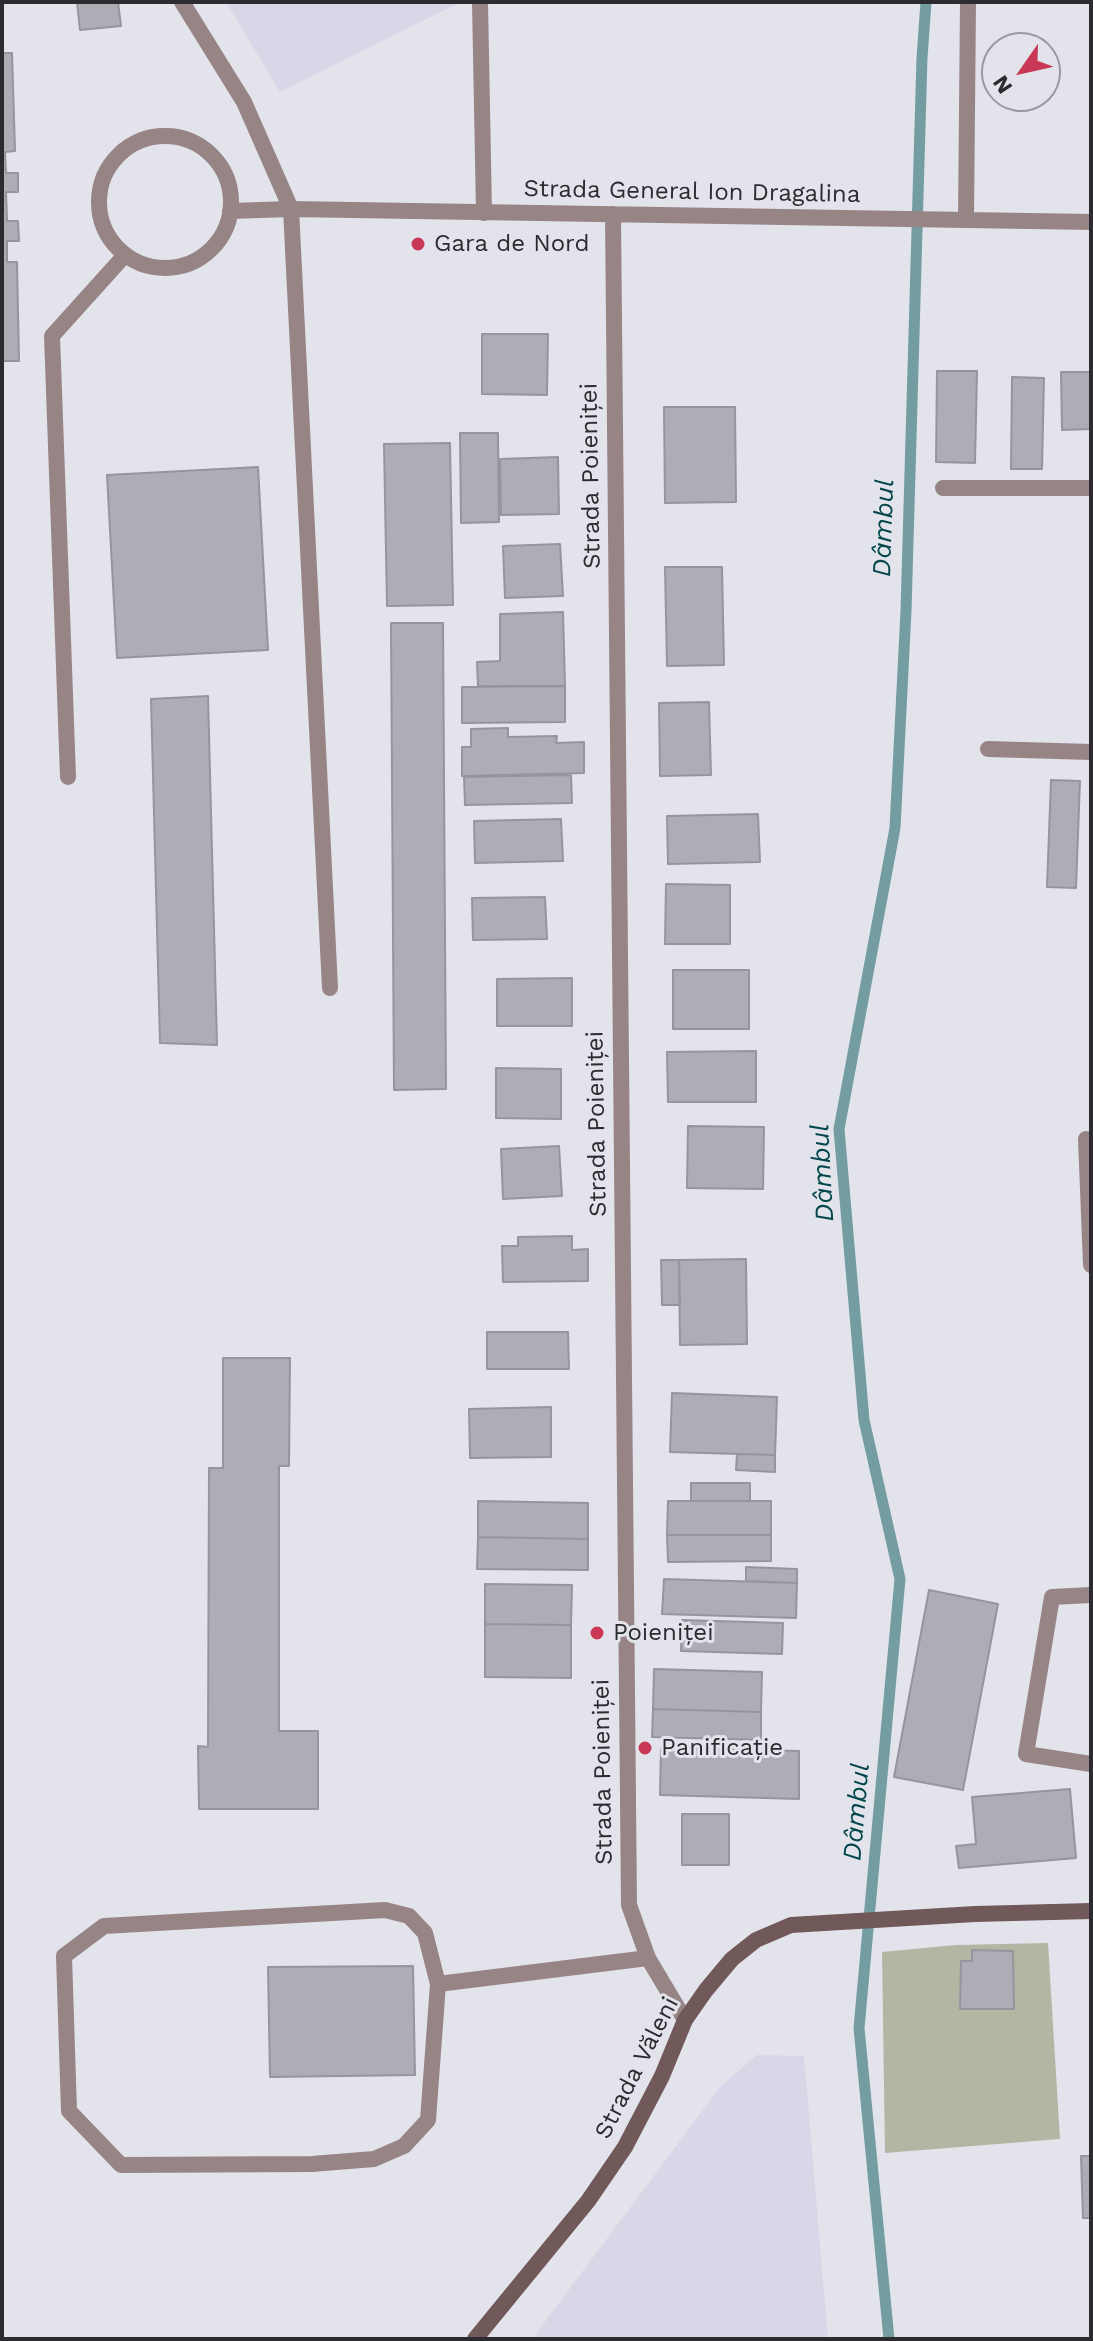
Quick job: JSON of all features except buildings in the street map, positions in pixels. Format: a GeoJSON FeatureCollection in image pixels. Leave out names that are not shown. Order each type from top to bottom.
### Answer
{"type":"FeatureCollection","features":[{"type":"Feature","properties":{"kind":"main road","name":"Strada Văleni"},"geometry":{"type":"LineString","coordinates":[[475,2339],[588,2201],[625,2147],[662,2076],[685,2020],[732,1959],[756,1940],[791,1925],[975,1914],[1091,1911]]}},
{"type":"Feature","properties":{"kind":"street"},"geometry":{"type":"LineString","coordinates":[[182,2],[244,102],[291,209],[330,988]]}},
{"type":"Feature","properties":{"kind":"street"},"geometry":{"type":"LineString","coordinates":[[480,2],[484,213]]}},
{"type":"Feature","properties":{"kind":"street"},"geometry":{"type":"LineString","coordinates":[[966,220],[968,2]]}},
{"type":"Feature","properties":{"kind":"street"},"geometry":{"type":"LineString","coordinates":[[171,135],[192,140],[210,152],[223,169],[230,190],[230,211],[225,230],[214,246],[199,259],[181,267],[142,265],[125,255],[110,239],[101,220],[98,199],[103,177],[113,159],[129,145],[150,137],[171,135]]}},
{"type":"Feature","properties":{"kind":"street","name":"Strada General Ion Dragalina"},"geometry":{"type":"LineString","coordinates":[[230,211],[291,209],[1091,222]]}},
{"type":"Feature","properties":{"kind":"street","name":"Strada Poieniței"},"geometry":{"type":"LineString","coordinates":[[613,214],[629,1905],[648,1958],[685,2020]]}},
{"type":"Feature","properties":{"kind":"street"},"geometry":{"type":"LineString","coordinates":[[68,777],[52,336],[125,255]]}},
{"type":"Feature","properties":{"kind":"street"},"geometry":{"type":"LineString","coordinates":[[943,488],[1091,488]]}},
{"type":"Feature","properties":{"kind":"street"},"geometry":{"type":"LineString","coordinates":[[988,749],[1091,752]]}},
{"type":"Feature","properties":{"kind":"street"},"geometry":{"type":"LineString","coordinates":[[1086,1139],[1091,1265]]}},
{"type":"Feature","properties":{"kind":"street"},"geometry":{"type":"LineString","coordinates":[[1091,1595],[1052,1597],[1026,1754],[1091,1764]]}},
{"type":"Feature","properties":{"kind":"street"},"geometry":{"type":"LineString","coordinates":[[385,1910],[409,1916],[425,1933],[438,1984],[428,2120],[404,2146],[374,2159],[312,2164],[121,2165],[69,2111],[64,1956],[104,1926],[385,1910]]}},
{"type":"Feature","properties":{"kind":"street"},"geometry":{"type":"LineString","coordinates":[[438,1984],[648,1958]]}},
{"type":"Feature","properties":{"kind":"shaded area"},"geometry":{"type":"Polygon","coordinates":[[[226,2],[461,2],[280,92],[226,2]]]}},
{"type":"Feature","properties":{"kind":"shaded area"},"geometry":{"type":"Polygon","coordinates":[[[757,2055],[804,2056],[828,2339],[532,2339],[721,2086],[757,2055]]]}},
{"type":"Feature","properties":{"kind":"green space"},"geometry":{"type":"Polygon","coordinates":[[[1048,1943],[1060,2139],[885,2153],[882,1952],[956,1945],[1048,1943]]]}},
{"type":"Feature","properties":{"kind":"waterway","name":"Dâmbul"},"geometry":{"type":"LineString","coordinates":[[889,2339],[859,2028],[900,1579],[864,1420],[839,1129],[895,828],[906,611],[926,2]]}},
{"type":"Feature","properties":{"kind":"place","name":"Gara de Nord"},"geometry":{"type":"Point","coordinates":[418,244]}},
{"type":"Feature","properties":{"kind":"place","name":"Poieniței"},"geometry":{"type":"Point","coordinates":[597,1633]}},
{"type":"Feature","properties":{"kind":"place","name":"Panificație"},"geometry":{"type":"Point","coordinates":[645,1748]}}]}
